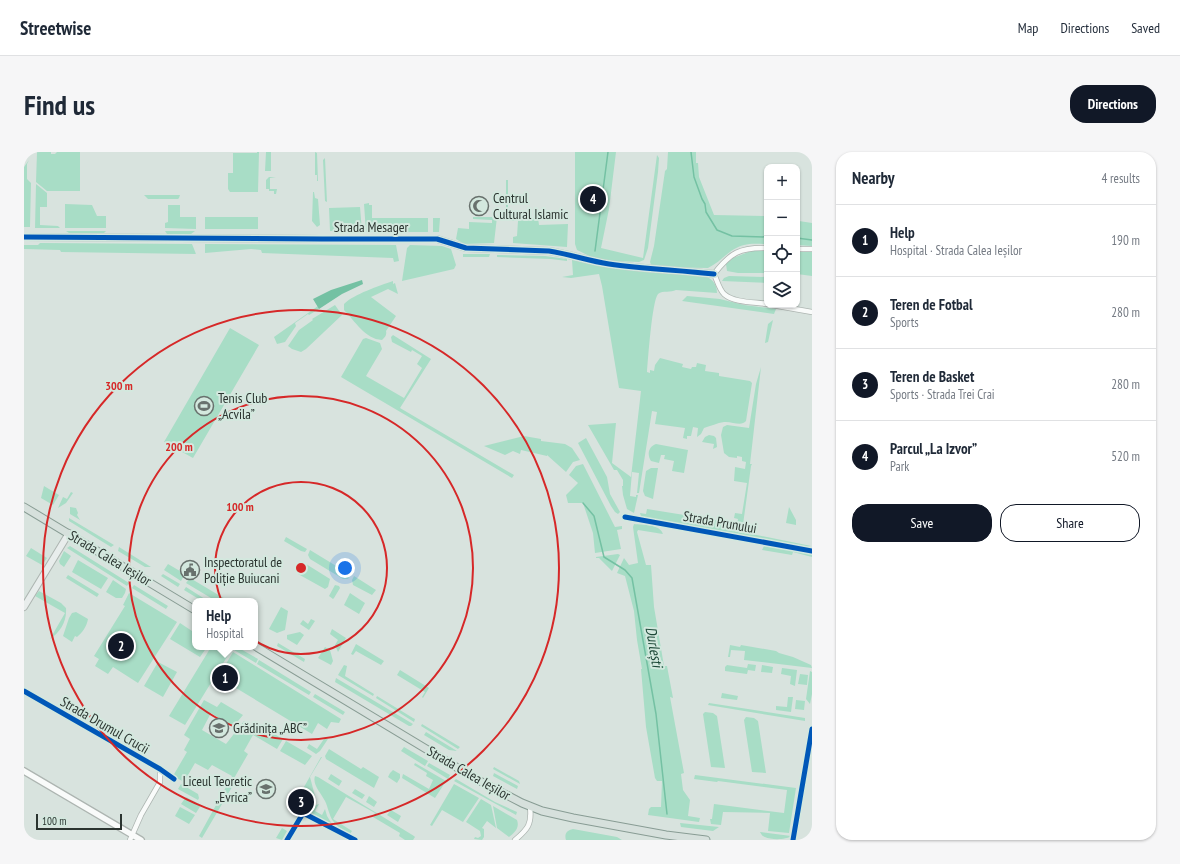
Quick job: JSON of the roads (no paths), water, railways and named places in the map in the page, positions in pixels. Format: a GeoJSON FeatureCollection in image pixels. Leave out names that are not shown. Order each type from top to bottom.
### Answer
{"type":"FeatureCollection","features":[{"type":"Feature","properties":{"kind":"main road","name":"Strada Calea Ieșilor"},"geometry":{"type":"LineString","coordinates":[[24,507],[192,608]]}},
{"type":"Feature","properties":{"kind":"main road"},"geometry":{"type":"LineString","coordinates":[[24,607],[69,533]]}},
{"type":"Feature","properties":{"kind":"main road","name":"Strada Calea Ieșilor"},"geometry":{"type":"LineString","coordinates":[[258,648],[476,779],[530,807],[596,823],[706,840]]}},
{"type":"Feature","properties":{"kind":"street","name":"Strada Mesager"},"geometry":{"type":"LineString","coordinates":[[24,237],[437,239],[466,248],[549,251],[591,261],[714,274]]}},
{"type":"Feature","properties":{"kind":"street"},"geometry":{"type":"LineString","coordinates":[[764,248],[751,248],[736,252],[724,261],[714,274],[722,290],[728,296],[764,304]]}},
{"type":"Feature","properties":{"kind":"street"},"geometry":{"type":"LineString","coordinates":[[800,249],[812,249]]}},
{"type":"Feature","properties":{"kind":"street"},"geometry":{"type":"LineString","coordinates":[[789,308],[812,312]]}},
{"type":"Feature","properties":{"kind":"street","name":"Strada Prunului"},"geometry":{"type":"LineString","coordinates":[[625,517],[812,550]]}},
{"type":"Feature","properties":{"kind":"street","name":"Strada Drumul Crucii"},"geometry":{"type":"LineString","coordinates":[[24,691],[160,769],[174,780]]}},
{"type":"Feature","properties":{"kind":"street"},"geometry":{"type":"LineString","coordinates":[[793,840],[812,728]]}},
{"type":"Feature","properties":{"kind":"street"},"geometry":{"type":"LineString","coordinates":[[131,837],[141,815],[160,782],[160,769]]}},
{"type":"Feature","properties":{"kind":"street"},"geometry":{"type":"LineString","coordinates":[[24,771],[131,837],[141,840]]}},
{"type":"Feature","properties":{"kind":"street"},"geometry":{"type":"LineString","coordinates":[[515,840],[528,827],[531,820],[530,807]]}},
{"type":"Feature","properties":{"kind":"street"},"geometry":{"type":"LineString","coordinates":[[287,840],[304,814],[347,838],[355,840]]}},
{"type":"Feature","properties":{"kind":"waterway","name":"Durlești"},"geometry":{"type":"LineString","coordinates":[[595,251],[608,152]]}},
{"type":"Feature","properties":{"kind":"waterway"},"geometry":{"type":"LineString","coordinates":[[691,152],[694,177],[705,204],[706,212],[717,230],[732,236],[764,237]]}},
{"type":"Feature","properties":{"kind":"waterway"},"geometry":{"type":"LineString","coordinates":[[800,238],[812,240]]}},
{"type":"Feature","properties":{"kind":"waterway","name":"Durlești"},"geometry":{"type":"LineString","coordinates":[[583,503],[594,516],[604,557],[625,570],[632,578],[656,714],[667,814]]}},
{"type":"Feature","properties":{"kind":"place","name":"Parcul „La Izvor”"},"geometry":{"type":"Point","coordinates":[593,199]}},
{"type":"Feature","properties":{"kind":"place","name":"Centrul Cultural Islamic"},"geometry":{"type":"Point","coordinates":[479,206]}},
{"type":"Feature","properties":{"kind":"place","name":"Tenis Club „Acvila”"},"geometry":{"type":"Point","coordinates":[204,406]}},
{"type":"Feature","properties":{"kind":"place","name":"Inspectoratul de Poliție Buiucani"},"geometry":{"type":"Point","coordinates":[190,570]}},
{"type":"Feature","properties":{"kind":"place","name":"Teren de Fotbal"},"geometry":{"type":"Point","coordinates":[121,646]}},
{"type":"Feature","properties":{"kind":"place","name":"Help"},"geometry":{"type":"Point","coordinates":[225,678]}},
{"type":"Feature","properties":{"kind":"place","name":"Grădinița „ABC”"},"geometry":{"type":"Point","coordinates":[219,728]}},
{"type":"Feature","properties":{"kind":"place","name":"Liceul Teoretic „Evrica”"},"geometry":{"type":"Point","coordinates":[266,789]}},
{"type":"Feature","properties":{"kind":"place","name":"Teren de Basket"},"geometry":{"type":"Point","coordinates":[301,802]}}]}
